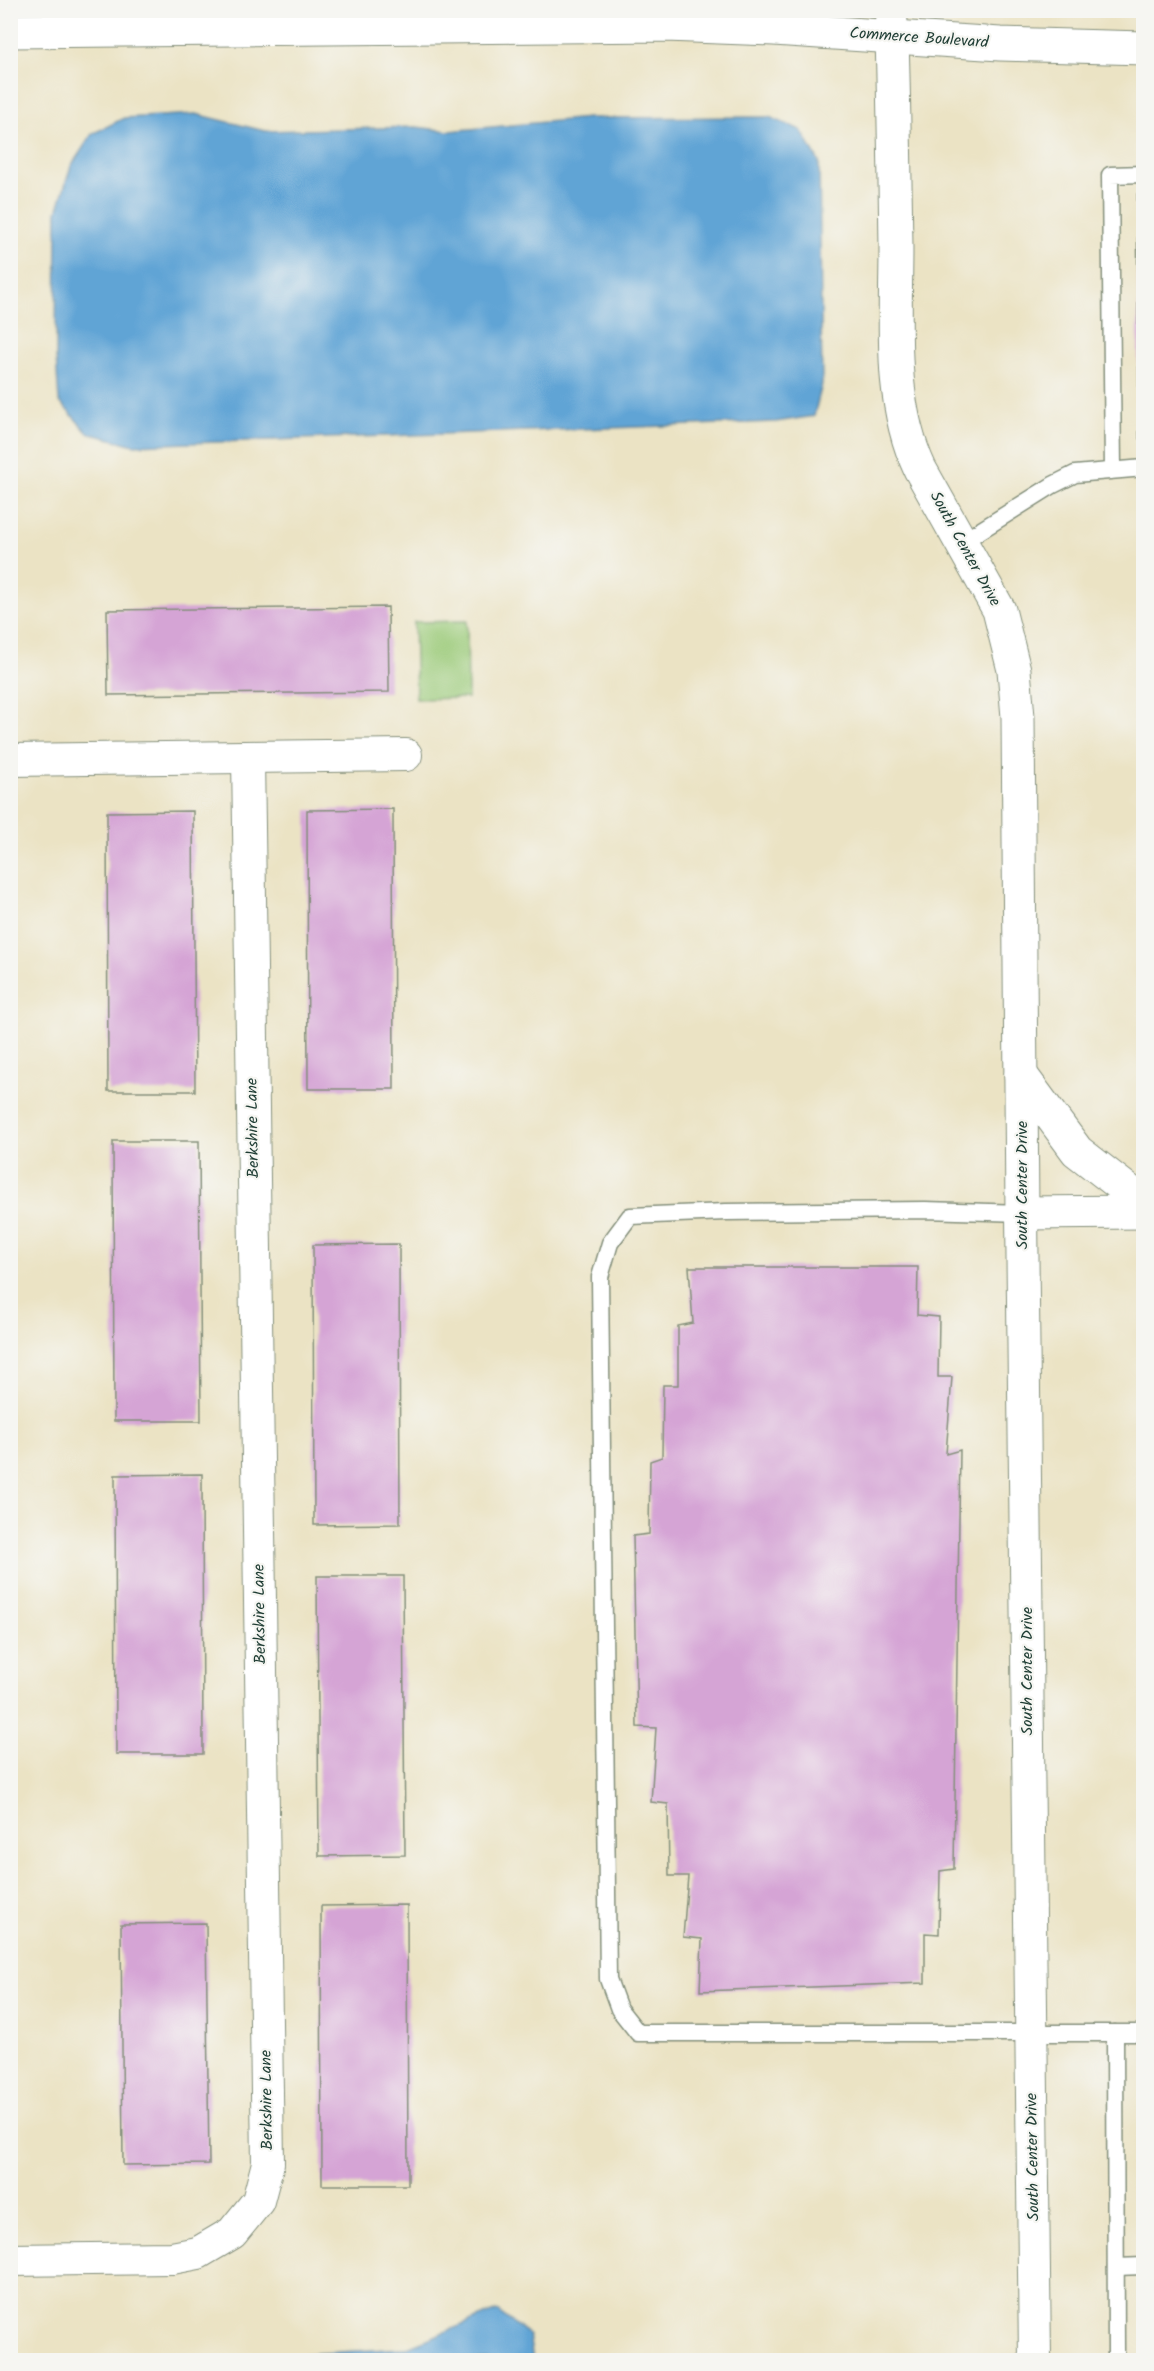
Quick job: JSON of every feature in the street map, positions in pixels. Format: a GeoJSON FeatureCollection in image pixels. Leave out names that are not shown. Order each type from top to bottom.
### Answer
{"type":"FeatureCollection","features":[{"type":"Feature","properties":{"kind":"street","name":"Commerce Boulevard"},"geometry":{"type":"LineString","coordinates":[[10,31],[666,25],[774,28],[891,24],[1000,44],[1143,48]]}},
{"type":"Feature","properties":{"kind":"street","name":"South Center Drive"},"geometry":{"type":"LineString","coordinates":[[891,24],[895,125],[896,321],[901,409],[911,450],[999,610],[1014,670],[1018,717],[1035,2361]]}},
{"type":"Feature","properties":{"kind":"street"},"geometry":{"type":"LineString","coordinates":[[10,760],[405,755]]}},
{"type":"Feature","properties":{"kind":"street","name":"Berkshire Lane"},"geometry":{"type":"LineString","coordinates":[[10,2260],[172,2258],[198,2253],[232,2233],[258,2201],[268,2163],[248,757]]}},
{"type":"Feature","properties":{"kind":"street"},"geometry":{"type":"LineString","coordinates":[[1021,1075],[1077,1151],[1143,1203]]}},
{"type":"Feature","properties":{"kind":"street"},"geometry":{"type":"LineString","coordinates":[[1022,1213],[1143,1212]]}},
{"type":"Feature","properties":{"kind":"lane"},"geometry":{"type":"LineString","coordinates":[[1113,470],[1110,175],[1143,174]]}},
{"type":"Feature","properties":{"kind":"lane"},"geometry":{"type":"LineString","coordinates":[[962,542],[1053,485],[1076,474],[1143,468]]}},
{"type":"Feature","properties":{"kind":"lane"},"geometry":{"type":"LineString","coordinates":[[1022,1213],[925,1210],[726,1212],[630,1216],[610,1243],[600,1277],[607,1961],[612,1994],[619,2009],[638,2033],[1143,2033]]}},
{"type":"Feature","properties":{"kind":"lane"},"geometry":{"type":"LineString","coordinates":[[1115,2033],[1116,2361]]}},
{"type":"Feature","properties":{"kind":"lane"},"geometry":{"type":"LineString","coordinates":[[1116,2267],[1143,2266]]}},
{"type":"Feature","properties":{"kind":"green space"},"geometry":{"type":"Polygon","coordinates":[[[467,621],[468,698],[416,699],[414,622],[467,621]]]}},
{"type":"Feature","properties":{"kind":"water"},"geometry":{"type":"Polygon","coordinates":[[[196,114],[265,131],[416,127],[449,131],[588,118],[769,117],[801,130],[819,162],[822,384],[814,416],[776,422],[134,445],[88,433],[59,401],[56,357],[57,212],[71,166],[92,134],[124,118],[196,114]]]}},
{"type":"Feature","properties":{"kind":"water"},"geometry":{"type":"Polygon","coordinates":[[[497,2311],[529,2335],[533,2360],[269,2360],[307,2354],[405,2348],[497,2311]]]}},
{"type":"Feature","properties":{"kind":"building"},"geometry":{"type":"Polygon","coordinates":[[[1137,194],[1144,194],[1144,439],[1139,439],[1137,194]]]}},
{"type":"Feature","properties":{"kind":"building"},"geometry":{"type":"Polygon","coordinates":[[[388,607],[389,692],[108,695],[107,610],[388,607]]]}},
{"type":"Feature","properties":{"kind":"building"},"geometry":{"type":"Polygon","coordinates":[[[393,809],[394,1089],[308,1089],[307,810],[393,809]]]}},
{"type":"Feature","properties":{"kind":"building"},"geometry":{"type":"Polygon","coordinates":[[[193,811],[195,1091],[108,1091],[107,812],[193,811]]]}},
{"type":"Feature","properties":{"kind":"building"},"geometry":{"type":"Polygon","coordinates":[[[113,1141],[199,1141],[201,1421],[114,1421],[113,1141]]]}},
{"type":"Feature","properties":{"kind":"building"},"geometry":{"type":"Polygon","coordinates":[[[399,1244],[400,1524],[314,1525],[313,1245],[399,1244]]]}},
{"type":"Feature","properties":{"kind":"building"},"geometry":{"type":"Polygon","coordinates":[[[689,1267],[918,1267],[917,1315],[939,1317],[938,1377],[952,1377],[946,1454],[960,1450],[954,1869],[940,1871],[939,1934],[925,1933],[925,1983],[700,1991],[702,1939],[683,1937],[688,1876],[669,1876],[668,1804],[651,1802],[656,1728],[637,1727],[633,1536],[649,1534],[650,1461],[662,1457],[663,1385],[678,1385],[678,1326],[693,1323],[689,1267]]]}},
{"type":"Feature","properties":{"kind":"building"},"geometry":{"type":"Polygon","coordinates":[[[202,1474],[203,1754],[116,1754],[115,1475],[202,1474]]]}},
{"type":"Feature","properties":{"kind":"building"},"geometry":{"type":"Polygon","coordinates":[[[317,1576],[403,1576],[405,1855],[319,1856],[317,1576]]]}},
{"type":"Feature","properties":{"kind":"building"},"geometry":{"type":"Polygon","coordinates":[[[407,1905],[408,2185],[322,2185],[321,1906],[407,1905]]]}},
{"type":"Feature","properties":{"kind":"building"},"geometry":{"type":"Polygon","coordinates":[[[206,1923],[209,2164],[123,2165],[121,1924],[206,1923]]]}}]}
